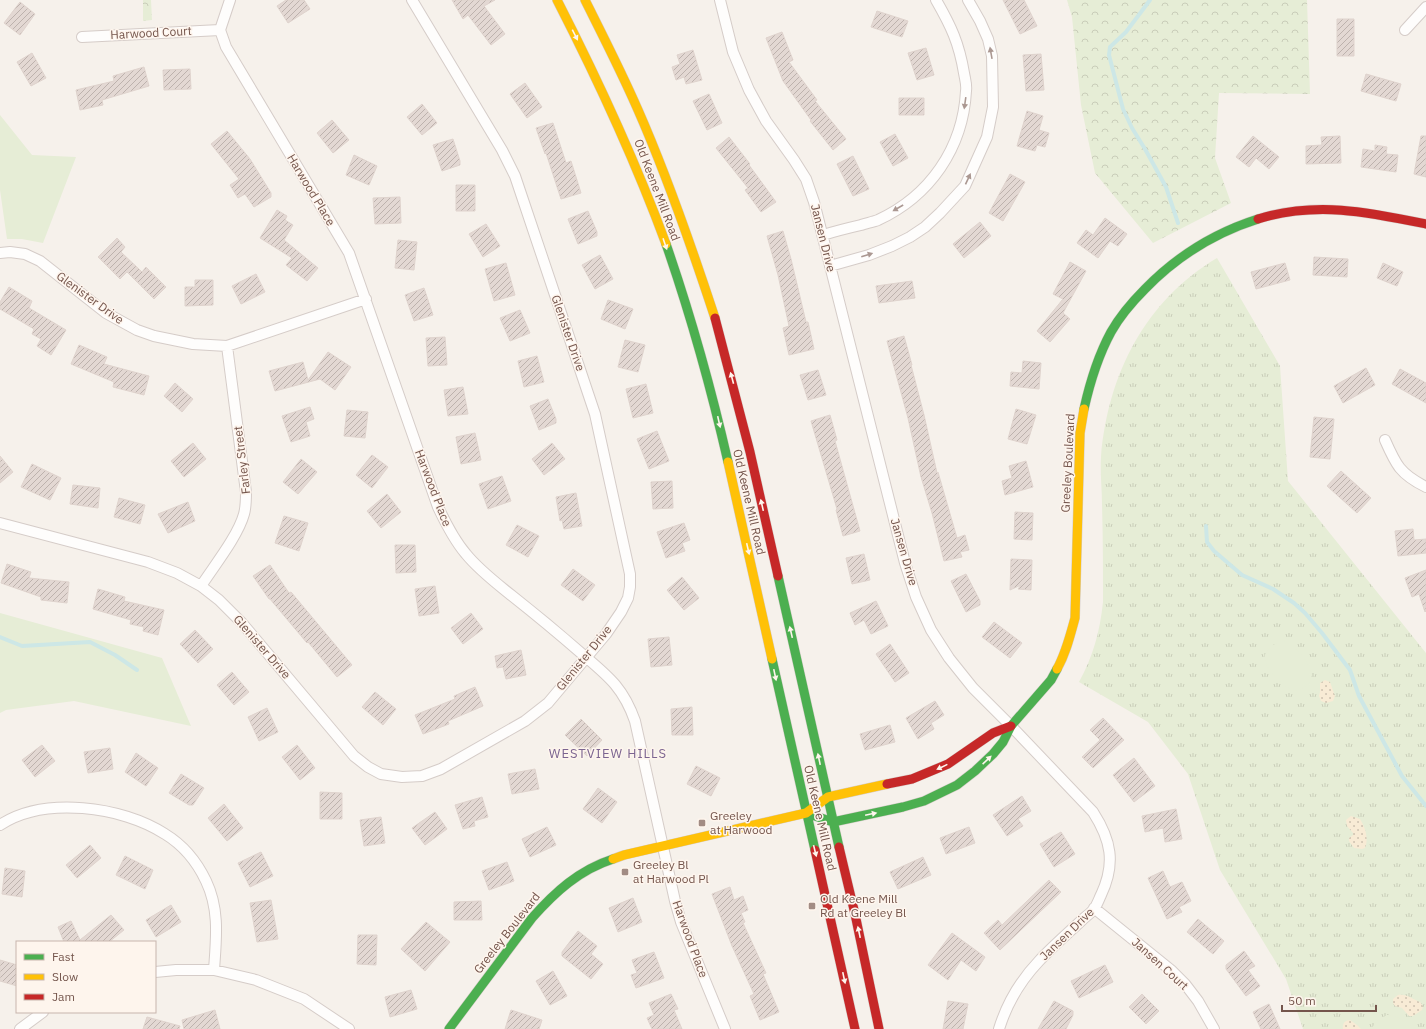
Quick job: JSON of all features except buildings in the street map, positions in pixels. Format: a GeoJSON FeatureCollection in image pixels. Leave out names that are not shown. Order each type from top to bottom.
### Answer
{"type":"FeatureCollection","features":[{"type":"Feature","properties":{"kind":"main road","name":"Old Keene Mill Road"},"geometry":{"type":"LineString","coordinates":[[557,0],[589,62],[637,168],[694,326],[726,451],[855,1029]]}},
{"type":"Feature","properties":{"kind":"main road","name":"Old Keene Mill Road"},"geometry":{"type":"LineString","coordinates":[[585,0],[620,69],[638,110],[698,265],[718,326],[750,452],[880,1029]]}},
{"type":"Feature","properties":{"kind":"main road","name":"Greeley Boulevard"},"geometry":{"type":"LineString","coordinates":[[833,822],[924,801],[957,785],[993,754],[1003,742],[1011,726],[1051,680],[1063,659],[1072,631],[1076,604],[1080,433],[1084,405],[1093,373],[1108,337],[1125,310],[1152,280],[1178,258],[1210,238],[1245,222],[1279,213],[1316,209],[1340,209],[1365,212],[1426,224]]}},
{"type":"Feature","properties":{"kind":"main road","name":"Greeley Boulevard"},"geometry":{"type":"LineString","coordinates":[[449,1029],[532,918],[557,891],[577,876],[603,862],[624,855],[806,813],[828,797],[912,779],[948,764],[993,733],[1011,726]]}},
{"type":"Feature","properties":{"kind":"main road"},"geometry":{"type":"LineString","coordinates":[[806,813],[833,822]]}},
{"type":"Feature","properties":{"kind":"street"},"geometry":{"type":"LineString","coordinates":[[220,30],[230,0]]}},
{"type":"Feature","properties":{"kind":"street","name":"Glenister Drive"},"geometry":{"type":"LineString","coordinates":[[0,523],[148,562],[177,573],[201,586],[219,600],[242,623],[354,756],[368,767],[381,774],[402,777],[422,776],[442,769],[525,721],[548,703],[606,634],[621,612],[628,598],[630,574],[595,414],[515,176],[502,150],[412,0]]}},
{"type":"Feature","properties":{"kind":"street","name":"Jansen Drive"},"geometry":{"type":"LineString","coordinates":[[720,0],[733,52],[749,90],[766,121],[806,179],[814,202],[904,556],[916,597],[931,630],[949,658],[973,688],[1092,812],[1103,829],[1109,847],[1110,867],[1106,884],[1094,908],[1039,960],[1025,977],[1012,996],[999,1029]]}},
{"type":"Feature","properties":{"kind":"street"},"geometry":{"type":"LineString","coordinates":[[823,235],[878,220],[910,202],[945,163],[956,140],[966,90],[962,62],[955,34],[936,0]]}},
{"type":"Feature","properties":{"kind":"street"},"geometry":{"type":"LineString","coordinates":[[830,266],[869,255],[910,237],[925,227],[965,186],[987,137],[993,107],[992,56],[988,39],[968,0]]}},
{"type":"Feature","properties":{"kind":"street"},"geometry":{"type":"LineString","coordinates":[[1405,30],[1426,7]]}},
{"type":"Feature","properties":{"kind":"street","name":"Harwood Court"},"geometry":{"type":"LineString","coordinates":[[82,37],[220,30]]}},
{"type":"Feature","properties":{"kind":"street","name":"Harwood Place"},"geometry":{"type":"LineString","coordinates":[[220,30],[226,47],[349,253],[438,507],[456,542],[466,556],[482,571],[615,682],[623,694],[630,708],[634,721],[681,922],[725,1029]]}},
{"type":"Feature","properties":{"kind":"street","name":"Glenister Drive"},"geometry":{"type":"LineString","coordinates":[[0,253],[10,252],[25,254],[40,261],[106,313],[137,330],[154,336],[194,344],[227,346],[366,299]]}},
{"type":"Feature","properties":{"kind":"street","name":"Farley Street"},"geometry":{"type":"LineString","coordinates":[[201,586],[239,528],[246,502],[246,492],[227,346]]}},
{"type":"Feature","properties":{"kind":"street"},"geometry":{"type":"LineString","coordinates":[[1385,440],[1395,464],[1408,477],[1426,487]]}},
{"type":"Feature","properties":{"kind":"street"},"geometry":{"type":"LineString","coordinates":[[0,825],[24,813],[44,809],[80,807],[131,818],[166,834],[195,862],[207,882],[215,909],[217,933],[214,970]]}},
{"type":"Feature","properties":{"kind":"street","name":"Jansen Court"},"geometry":{"type":"LineString","coordinates":[[1094,908],[1172,971],[1185,984],[1198,1001],[1214,1029]]}},
{"type":"Feature","properties":{"kind":"street"},"geometry":{"type":"LineString","coordinates":[[156,972],[176,970],[214,970],[256,980],[304,999],[349,1029]]}},
{"type":"Feature","properties":{"kind":"street"},"geometry":{"type":"LineString","coordinates":[[20,1029],[42,1013]]}},
{"type":"Feature","properties":{"kind":"green space"},"geometry":{"type":"Polygon","coordinates":[[[143,0],[151,0],[152,20],[143,21],[143,0]]]}},
{"type":"Feature","properties":{"kind":"green space"},"geometry":{"type":"Polygon","coordinates":[[[1067,0],[1307,0],[1310,94],[1219,93],[1215,158],[1231,203],[1153,243],[1095,173],[1081,105],[1072,17],[1067,0]]]}},
{"type":"Feature","properties":{"kind":"green space"},"geometry":{"type":"Polygon","coordinates":[[[0,115],[32,155],[76,157],[43,243],[22,239],[7,239],[0,190],[0,115]]]}},
{"type":"Feature","properties":{"kind":"green space"},"geometry":{"type":"Polygon","coordinates":[[[1217,258],[1280,366],[1288,481],[1426,653],[1426,1029],[1303,1029],[1286,979],[1220,870],[1188,774],[1148,722],[1079,682],[1095,644],[1103,602],[1101,457],[1105,426],[1112,397],[1122,369],[1135,342],[1151,318],[1169,296],[1192,275],[1217,258]]]}},
{"type":"Feature","properties":{"kind":"green space"},"geometry":{"type":"Polygon","coordinates":[[[0,613],[162,658],[191,726],[74,701],[6,710],[0,713],[0,613]]]}},
{"type":"Feature","properties":{"kind":"green space"},"geometry":{"type":"Polygon","coordinates":[[[1282,640],[1292,645],[1302,655],[1311,673],[1309,682],[1297,691],[1292,690],[1281,683],[1271,672],[1265,660],[1265,655],[1268,650],[1282,640]]]}},
{"type":"Feature","properties":{"kind":"green space"},"geometry":{"type":"Polygon","coordinates":[[[1387,1015],[1400,1019],[1410,1029],[1371,1029],[1377,1021],[1387,1015]]]}},
{"type":"Feature","properties":{"kind":"sand"},"geometry":{"type":"Polygon","coordinates":[[[1325,680],[1330,682],[1335,696],[1333,701],[1326,703],[1321,701],[1319,696],[1320,683],[1325,680]]]}},
{"type":"Feature","properties":{"kind":"sand"},"geometry":{"type":"Polygon","coordinates":[[[1351,816],[1360,819],[1366,833],[1365,848],[1354,848],[1349,841],[1349,838],[1353,835],[1353,833],[1347,826],[1346,820],[1351,816]]]}},
{"type":"Feature","properties":{"kind":"sand"},"geometry":{"type":"Polygon","coordinates":[[[1398,995],[1407,996],[1420,1002],[1423,1006],[1422,1010],[1413,1016],[1409,1016],[1402,1008],[1395,1006],[1393,1003],[1393,999],[1398,995]]]}},
{"type":"Feature","properties":{"kind":"sand"},"geometry":{"type":"Polygon","coordinates":[[[1350,1020],[1361,1029],[1343,1029],[1344,1023],[1350,1020]]]}},
{"type":"Feature","properties":{"kind":"waterway"},"geometry":{"type":"LineString","coordinates":[[1150,0],[1126,32],[1110,47],[1109,55],[1123,109],[1132,128],[1166,187],[1178,223]]}},
{"type":"Feature","properties":{"kind":"waterway"},"geometry":{"type":"LineString","coordinates":[[1206,526],[1207,542],[1214,551],[1242,575],[1273,589],[1294,603],[1305,613],[1322,633],[1350,670],[1359,696],[1402,776],[1426,806]]}},
{"type":"Feature","properties":{"kind":"waterway"},"geometry":{"type":"LineString","coordinates":[[0,637],[22,646],[90,642],[115,655],[137,670]]}},
{"type":"Feature","properties":{"kind":"traffic: fast"},"geometry":{"type":"LineString","coordinates":[[1084,409],[1095,369],[1106,341],[1118,320],[1135,299],[1157,277],[1183,256],[1226,231],[1258,219]]}},
{"type":"Feature","properties":{"kind":"traffic: fast"},"geometry":{"type":"LineString","coordinates":[[666,244],[700,352],[728,462]]}},
{"type":"Feature","properties":{"kind":"traffic: fast"},"geometry":{"type":"LineString","coordinates":[[778,576],[839,847]]}},
{"type":"Feature","properties":{"kind":"traffic: fast"},"geometry":{"type":"LineString","coordinates":[[772,659],[815,850]]}},
{"type":"Feature","properties":{"kind":"traffic: fast"},"geometry":{"type":"LineString","coordinates":[[806,813],[833,822],[924,801],[957,785],[993,754],[1003,742],[1011,726],[1051,680],[1057,669]]}},
{"type":"Feature","properties":{"kind":"traffic: fast"},"geometry":{"type":"LineString","coordinates":[[449,1029],[541,908],[568,883],[578,876],[589,869],[613,859]]}},
{"type":"Feature","properties":{"kind":"traffic: slow"},"geometry":{"type":"LineString","coordinates":[[557,0],[615,120],[642,182],[666,244]]}},
{"type":"Feature","properties":{"kind":"traffic: slow"},"geometry":{"type":"LineString","coordinates":[[585,0],[626,82],[649,136],[679,213],[715,318]]}},
{"type":"Feature","properties":{"kind":"traffic: slow"},"geometry":{"type":"LineString","coordinates":[[1057,669],[1065,651],[1075,618],[1080,433],[1084,409]]}},
{"type":"Feature","properties":{"kind":"traffic: slow"},"geometry":{"type":"LineString","coordinates":[[728,462],[772,659]]}},
{"type":"Feature","properties":{"kind":"traffic: slow"},"geometry":{"type":"LineString","coordinates":[[613,859],[624,855],[806,813],[828,797],[887,784]]}},
{"type":"Feature","properties":{"kind":"traffic: jam"},"geometry":{"type":"LineString","coordinates":[[1258,219],[1301,210],[1342,210],[1363,212],[1426,224]]}},
{"type":"Feature","properties":{"kind":"traffic: jam"},"geometry":{"type":"LineString","coordinates":[[715,318],[750,452],[778,576]]}},
{"type":"Feature","properties":{"kind":"traffic: jam"},"geometry":{"type":"LineString","coordinates":[[887,784],[912,779],[948,764],[993,733],[1011,726]]}},
{"type":"Feature","properties":{"kind":"traffic: jam"},"geometry":{"type":"LineString","coordinates":[[839,847],[855,914],[879,1029]]}},
{"type":"Feature","properties":{"kind":"traffic: jam"},"geometry":{"type":"LineString","coordinates":[[815,850],[855,1029]]}},
{"type":"Feature","properties":{"kind":"place","name":"Greeley at Harwood"},"geometry":{"type":"Point","coordinates":[702,823]}},
{"type":"Feature","properties":{"kind":"place","name":"Greeley Bl at Harwood Pl"},"geometry":{"type":"Point","coordinates":[625,872]}},
{"type":"Feature","properties":{"kind":"place","name":"Old Keene Mill Rd at Greeley Bl"},"geometry":{"type":"Point","coordinates":[812,906]}},
{"type":"Feature","properties":{"kind":"district","name":"WESTVIEW HILLS"},"geometry":{"type":"Point","coordinates":[608,753]}}]}
